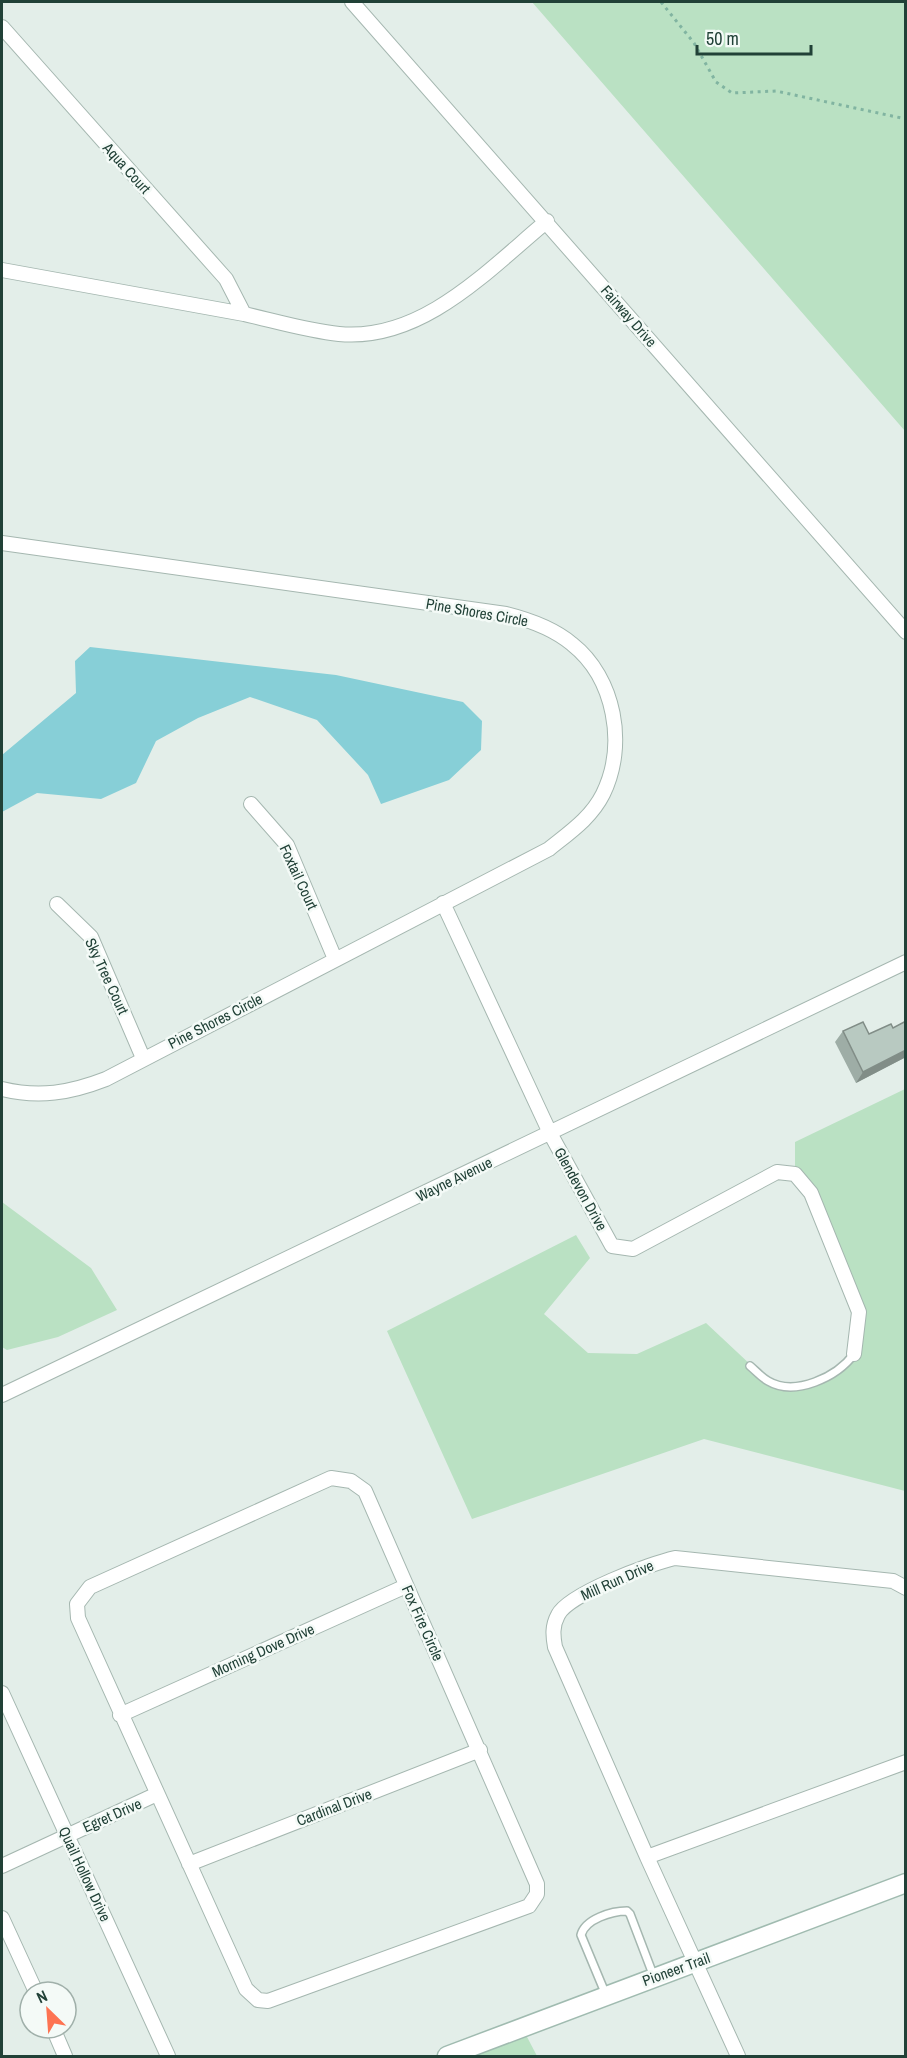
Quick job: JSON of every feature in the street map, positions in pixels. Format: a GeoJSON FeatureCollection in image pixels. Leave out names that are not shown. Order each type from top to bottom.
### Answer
{"type":"FeatureCollection","features":[{"type":"Feature","properties":{"kind":"street","name":"Fairway Drive"},"geometry":{"type":"LineString","coordinates":[[352,2],[547,221],[906,632]]}},
{"type":"Feature","properties":{"kind":"street","name":"Aqua Court"},"geometry":{"type":"LineString","coordinates":[[2,27],[226,279],[244,314]]}},
{"type":"Feature","properties":{"kind":"street"},"geometry":{"type":"LineString","coordinates":[[2,270],[244,314],[339,334],[389,331],[450,301],[547,221]]}},
{"type":"Feature","properties":{"kind":"street","name":"Pine Shores Circle"},"geometry":{"type":"LineString","coordinates":[[2,543],[506,615],[534,621],[573,644],[598,673],[609,698],[616,732],[613,764],[603,794],[585,820],[549,849],[335,958],[106,1079],[75,1091],[58,1094],[18,1093],[2,1089]]}},
{"type":"Feature","properties":{"kind":"street","name":"Foxtail Court"},"geometry":{"type":"LineString","coordinates":[[250,804],[286,845],[335,958]]}},
{"type":"Feature","properties":{"kind":"street","name":"Glendevon Drive"},"geometry":{"type":"LineString","coordinates":[[443,903],[550,1133],[612,1246],[633,1249],[777,1172],[795,1174],[811,1193],[858,1312],[854,1354]]}},
{"type":"Feature","properties":{"kind":"street","name":"Sky Tree Court"},"geometry":{"type":"LineString","coordinates":[[57,904],[91,937],[143,1058]]}},
{"type":"Feature","properties":{"kind":"street","name":"Wayne Avenue"},"geometry":{"type":"LineString","coordinates":[[2,1395],[906,962]]}},
{"type":"Feature","properties":{"kind":"street","name":"Fox Fire Circle"},"geometry":{"type":"LineString","coordinates":[[331,1478],[351,1481],[365,1491],[480,1750],[537,1884],[537,1894],[529,1906],[268,2001],[258,2000],[246,1989],[120,1715],[78,1618],[77,1604],[90,1587],[331,1478]]}},
{"type":"Feature","properties":{"kind":"street","name":"Mill Run Drive"},"geometry":{"type":"LineString","coordinates":[[738,2056],[555,1647],[552,1633],[558,1614],[574,1599],[655,1563],[675,1558],[893,1581],[906,1588]]}},
{"type":"Feature","properties":{"kind":"street","name":"Morning Dove Drive"},"geometry":{"type":"LineString","coordinates":[[120,1715],[406,1586]]}},
{"type":"Feature","properties":{"kind":"street","name":"Quail Hollow Drive"},"geometry":{"type":"LineString","coordinates":[[2,1693],[168,2056]]}},
{"type":"Feature","properties":{"kind":"street","name":"Cardinal Drive"},"geometry":{"type":"LineString","coordinates":[[189,1864],[480,1750]]}},
{"type":"Feature","properties":{"kind":"street"},"geometry":{"type":"LineString","coordinates":[[647,1857],[906,1762]]}},
{"type":"Feature","properties":{"kind":"street","name":"Egret Drive"},"geometry":{"type":"LineString","coordinates":[[2,1866],[157,1794]]}},
{"type":"Feature","properties":{"kind":"street","name":"Pioneer Trail"},"geometry":{"type":"LineString","coordinates":[[447,2056],[906,1883]]}},
{"type":"Feature","properties":{"kind":"street"},"geometry":{"type":"LineString","coordinates":[[3,1927],[30,1980]]}},
{"type":"Feature","properties":{"kind":"street"},"geometry":{"type":"LineString","coordinates":[[58,2040],[65,2056]]}},
{"type":"Feature","properties":{"kind":"lane"},"geometry":{"type":"LineString","coordinates":[[750,1366],[769,1382],[796,1387],[817,1381],[846,1365],[854,1354]]}},
{"type":"Feature","properties":{"kind":"lane"},"geometry":{"type":"LineString","coordinates":[[606,1995],[581,1935],[589,1923],[609,1915],[627,1911],[630,1914],[654,1977]]}},
{"type":"Feature","properties":{"kind":"path"},"geometry":{"type":"LineString","coordinates":[[661,2],[694,43],[716,82],[732,93],[776,91],[906,119]]}},
{"type":"Feature","properties":{"kind":"green space"},"geometry":{"type":"Polygon","coordinates":[[[532,2],[905,2],[905,431],[532,2]]]}},
{"type":"Feature","properties":{"kind":"green space"},"geometry":{"type":"Polygon","coordinates":[[[905,1089],[905,1491],[704,1439],[472,1519],[387,1331],[576,1235],[590,1258],[544,1314],[588,1353],[637,1354],[706,1323],[769,1382],[796,1387],[846,1365],[858,1312],[811,1193],[795,1174],[795,1142],[905,1089]]]}},
{"type":"Feature","properties":{"kind":"green space"},"geometry":{"type":"Polygon","coordinates":[[[2,1202],[91,1268],[117,1310],[58,1337],[7,1350],[2,1347],[2,1202]]]}},
{"type":"Feature","properties":{"kind":"green space"},"geometry":{"type":"Polygon","coordinates":[[[526,2035],[537,2056],[471,2056],[526,2035]]]}},
{"type":"Feature","properties":{"kind":"water"},"geometry":{"type":"Polygon","coordinates":[[[90,647],[336,675],[463,702],[482,721],[481,750],[449,780],[381,804],[368,775],[317,720],[250,697],[198,718],[156,741],[136,783],[101,799],[37,793],[2,812],[2,755],[76,693],[75,661],[90,647]]]}},
{"type":"Feature","properties":{"kind":"building"},"geometry":{"type":"Polygon","coordinates":[[[906,1021],[906,1050],[863,1072],[843,1031],[863,1022],[869,1034],[891,1024],[893,1028],[906,1021]]]}}]}
